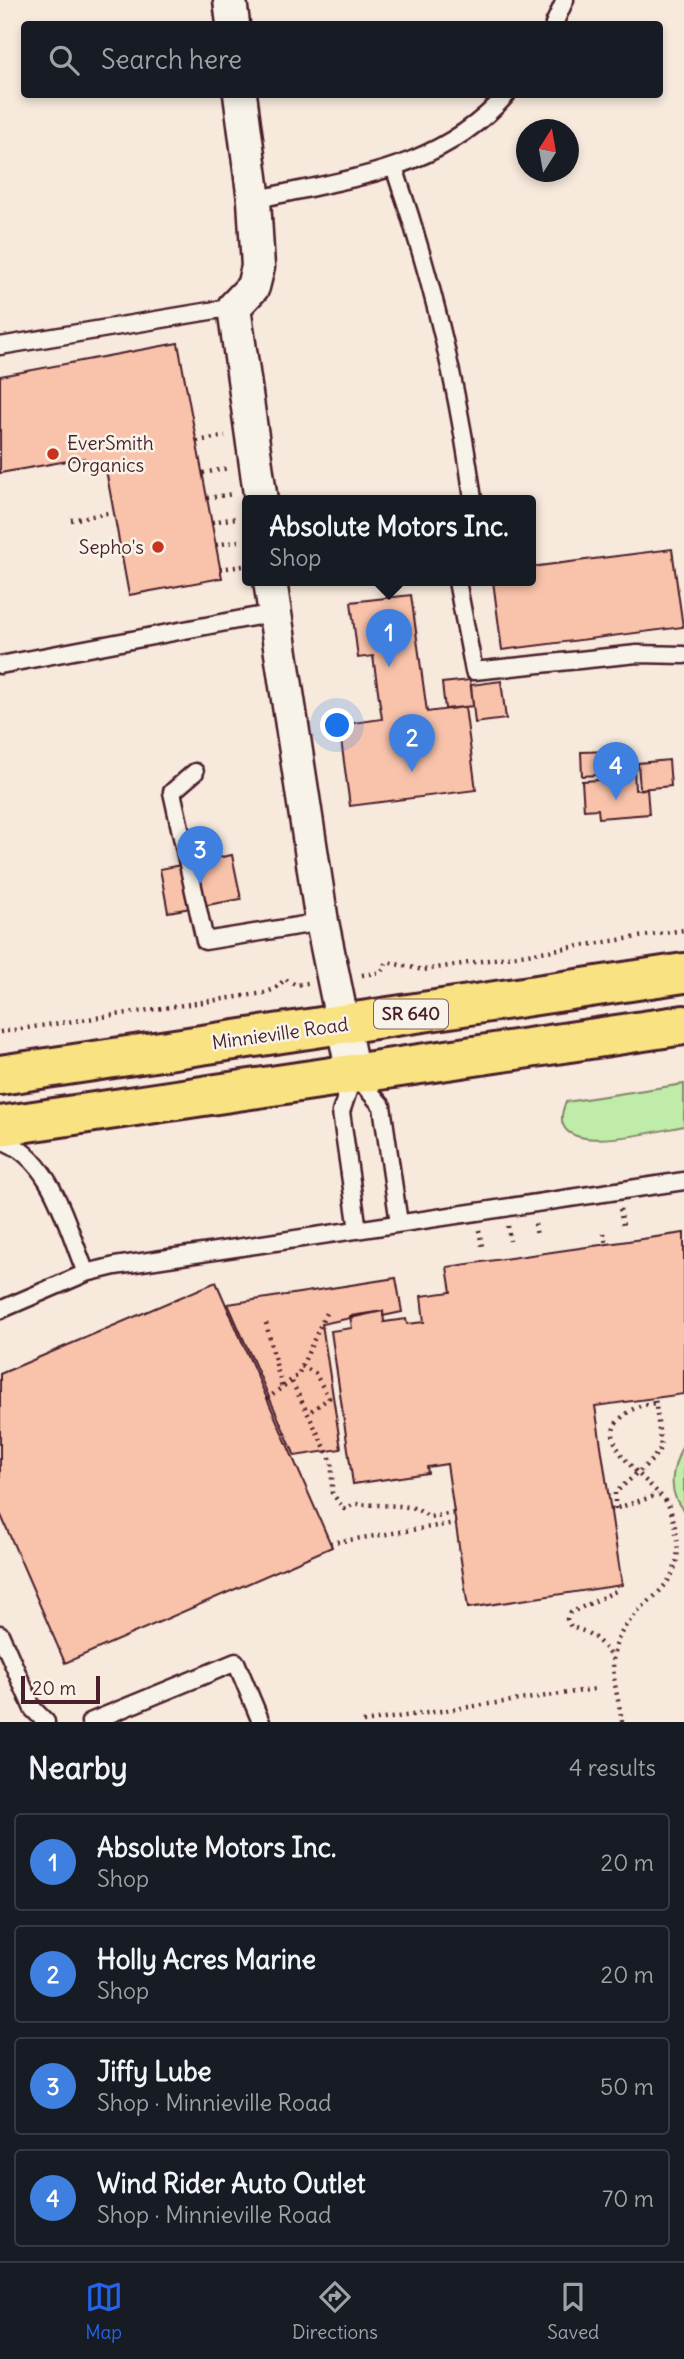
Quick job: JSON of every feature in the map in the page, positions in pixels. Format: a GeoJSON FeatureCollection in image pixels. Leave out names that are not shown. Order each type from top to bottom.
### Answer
{"type":"FeatureCollection","features":[{"type":"Feature","properties":{"kind":"main road","name":"Minnieville Road"},"geometry":{"type":"LineString","coordinates":[[0,1075],[684,973]]}},
{"type":"Feature","properties":{"kind":"main road"},"geometry":{"type":"LineString","coordinates":[[0,1126],[684,1025]]}},
{"type":"Feature","properties":{"kind":"street"},"geometry":{"type":"LineString","coordinates":[[230,0],[233,21]]}},
{"type":"Feature","properties":{"kind":"street"},"geometry":{"type":"LineString","coordinates":[[241,98],[254,200],[257,277],[247,296],[234,307],[243,495]]}},
{"type":"Feature","properties":{"kind":"street"},"geometry":{"type":"LineString","coordinates":[[271,586],[322,922],[353,1074]]}},
{"type":"Feature","properties":{"kind":"street"},"geometry":{"type":"LineString","coordinates":[[0,1057],[60,1065]]}},
{"type":"Feature","properties":{"kind":"lane"},"geometry":{"type":"LineString","coordinates":[[555,21],[565,0]]}},
{"type":"Feature","properties":{"kind":"lane"},"geometry":{"type":"LineString","coordinates":[[254,200],[421,159],[459,139],[492,112],[504,98]]}},
{"type":"Feature","properties":{"kind":"lane"},"geometry":{"type":"LineString","coordinates":[[394,167],[414,225],[461,411],[472,495]]}},
{"type":"Feature","properties":{"kind":"lane"},"geometry":{"type":"LineString","coordinates":[[0,346],[234,307]]}},
{"type":"Feature","properties":{"kind":"lane"},"geometry":{"type":"LineString","coordinates":[[458,586],[474,671],[637,654],[684,655]]}},
{"type":"Feature","properties":{"kind":"lane"},"geometry":{"type":"LineString","coordinates":[[0,665],[274,613]]}},
{"type":"Feature","properties":{"kind":"lane"},"geometry":{"type":"LineString","coordinates":[[195,772],[172,792],[205,941],[322,922]]}},
{"type":"Feature","properties":{"kind":"lane"},"geometry":{"type":"LineString","coordinates":[[353,1074],[382,1106],[399,1223]]}},
{"type":"Feature","properties":{"kind":"lane"},"geometry":{"type":"LineString","coordinates":[[353,1074],[341,1112],[358,1230]]}},
{"type":"Feature","properties":{"kind":"lane"},"geometry":{"type":"LineString","coordinates":[[0,1140],[19,1147],[41,1170],[86,1273]]}},
{"type":"Feature","properties":{"kind":"lane"},"geometry":{"type":"LineString","coordinates":[[0,1310],[86,1273],[116,1266],[684,1181]]}},
{"type":"Feature","properties":{"kind":"lane"},"geometry":{"type":"LineString","coordinates":[[0,1634],[33,1709],[46,1722]]}},
{"type":"Feature","properties":{"kind":"lane"},"geometry":{"type":"LineString","coordinates":[[90,1722],[236,1662],[261,1722]]}},
{"type":"Feature","properties":{"kind":"path"},"geometry":{"type":"LineString","coordinates":[[197,440],[226,436]]}},
{"type":"Feature","properties":{"kind":"path"},"geometry":{"type":"LineString","coordinates":[[203,473],[230,468]]}},
{"type":"Feature","properties":{"kind":"path"},"geometry":{"type":"LineString","coordinates":[[207,498],[242,504]]}},
{"type":"Feature","properties":{"kind":"path"},"geometry":{"type":"LineString","coordinates":[[212,522],[242,505]]}},
{"type":"Feature","properties":{"kind":"path"},"geometry":{"type":"LineString","coordinates":[[71,520],[108,513]]}},
{"type":"Feature","properties":{"kind":"path"},"geometry":{"type":"LineString","coordinates":[[216,545],[239,541]]}},
{"type":"Feature","properties":{"kind":"path"},"geometry":{"type":"LineString","coordinates":[[220,569],[242,566]]}},
{"type":"Feature","properties":{"kind":"path"},"geometry":{"type":"LineString","coordinates":[[382,972],[387,962],[423,970],[684,930]]}},
{"type":"Feature","properties":{"kind":"path"},"geometry":{"type":"LineString","coordinates":[[0,1032],[264,993],[275,989],[285,979],[296,985]]}},
{"type":"Feature","properties":{"kind":"path"},"geometry":{"type":"LineString","coordinates":[[604,1233],[606,1244]]}},
{"type":"Feature","properties":{"kind":"path"},"geometry":{"type":"LineString","coordinates":[[267,1399],[292,1382],[326,1313]]}},
{"type":"Feature","properties":{"kind":"path"},"geometry":{"type":"LineString","coordinates":[[267,1323],[282,1389]]}},
{"type":"Feature","properties":{"kind":"path"},"geometry":{"type":"LineString","coordinates":[[302,1366],[314,1373],[329,1398],[308,1413]]}},
{"type":"Feature","properties":{"kind":"path"},"geometry":{"type":"LineString","coordinates":[[292,1382],[332,1462],[332,1493],[344,1509],[355,1504],[415,1508],[430,1517],[454,1513]]}},
{"type":"Feature","properties":{"kind":"path"},"geometry":{"type":"LineString","coordinates":[[613,1660],[625,1625],[673,1579],[678,1560],[677,1539],[669,1507],[659,1494],[638,1474],[614,1444],[613,1430],[635,1406],[656,1400],[662,1447],[638,1474],[615,1493],[613,1509],[659,1494]]}},
{"type":"Feature","properties":{"kind":"path"},"geometry":{"type":"LineString","coordinates":[[330,1543],[456,1524]]}},
{"type":"Feature","properties":{"kind":"path"},"geometry":{"type":"LineString","coordinates":[[677,1539],[684,1537]]}},
{"type":"Feature","properties":{"kind":"path"},"geometry":{"type":"LineString","coordinates":[[615,1586],[616,1591],[570,1613],[567,1619],[571,1627],[584,1630],[599,1640],[613,1660],[622,1722]]}},
{"type":"Feature","properties":{"kind":"path"},"geometry":{"type":"LineString","coordinates":[[363,1722],[596,1689]]}},
{"type":"Feature","properties":{"kind":"green space"},"geometry":{"type":"Polygon","coordinates":[[[684,1084],[684,1126],[606,1139],[585,1138],[569,1132],[562,1121],[566,1102],[684,1084]]]}},
{"type":"Feature","properties":{"kind":"green space"},"geometry":{"type":"Polygon","coordinates":[[[684,1442],[684,1511],[674,1495],[673,1478],[684,1442]]]}},
{"type":"Feature","properties":{"kind":"building"},"geometry":{"type":"Polygon","coordinates":[[[178,343],[222,578],[129,595],[106,470],[84,458],[0,473],[0,376],[178,343]]]}},
{"type":"Feature","properties":{"kind":"building"},"geometry":{"type":"Polygon","coordinates":[[[672,549],[683,627],[502,650],[494,586],[536,586],[536,566],[672,549]]]}},
{"type":"Feature","properties":{"kind":"building"},"geometry":{"type":"Polygon","coordinates":[[[411,595],[427,712],[465,707],[476,790],[350,806],[339,725],[382,719],[373,656],[358,658],[351,602],[411,595]]]}},
{"type":"Feature","properties":{"kind":"building"},"geometry":{"type":"Polygon","coordinates":[[[470,680],[473,706],[445,709],[442,683],[470,680]]]}},
{"type":"Feature","properties":{"kind":"building"},"geometry":{"type":"Polygon","coordinates":[[[501,681],[506,719],[475,723],[471,685],[501,681]]]}},
{"type":"Feature","properties":{"kind":"building"},"geometry":{"type":"Polygon","coordinates":[[[613,751],[614,774],[582,776],[581,752],[613,751]]]}},
{"type":"Feature","properties":{"kind":"building"},"geometry":{"type":"Polygon","coordinates":[[[669,760],[671,786],[640,789],[638,763],[669,760]]]}},
{"type":"Feature","properties":{"kind":"building"},"geometry":{"type":"Polygon","coordinates":[[[634,768],[635,790],[647,789],[649,814],[599,818],[598,809],[584,810],[582,781],[617,779],[616,769],[634,768]]]}},
{"type":"Feature","properties":{"kind":"building"},"geometry":{"type":"Polygon","coordinates":[[[232,855],[241,899],[168,912],[160,869],[232,855]]]}},
{"type":"Feature","properties":{"kind":"building"},"geometry":{"type":"Polygon","coordinates":[[[684,1233],[684,1394],[595,1406],[622,1585],[468,1608],[447,1464],[427,1467],[428,1473],[353,1484],[331,1331],[352,1328],[350,1316],[383,1311],[384,1322],[406,1319],[407,1324],[424,1322],[421,1296],[451,1292],[447,1267],[684,1233]]]}},
{"type":"Feature","properties":{"kind":"building"},"geometry":{"type":"Polygon","coordinates":[[[396,1278],[402,1312],[383,1316],[383,1311],[322,1324],[341,1449],[295,1456],[228,1304],[396,1278]]]}},
{"type":"Feature","properties":{"kind":"building"},"geometry":{"type":"Polygon","coordinates":[[[216,1282],[332,1547],[65,1663],[0,1513],[0,1374],[216,1282]]]}},
{"type":"Feature","properties":{"kind":"place","name":"EverSmith Organics"},"geometry":{"type":"Point","coordinates":[53,454]}},
{"type":"Feature","properties":{"kind":"place","name":"Sepho's"},"geometry":{"type":"Point","coordinates":[158,547]}},
{"type":"Feature","properties":{"kind":"place","name":"Absolute Motors Inc."},"geometry":{"type":"Point","coordinates":[389,667]}},
{"type":"Feature","properties":{"kind":"place","name":"Holly Acres Marine"},"geometry":{"type":"Point","coordinates":[412,772]}},
{"type":"Feature","properties":{"kind":"place","name":"Wind Rider Auto Outlet"},"geometry":{"type":"Point","coordinates":[616,800]}},
{"type":"Feature","properties":{"kind":"place","name":"Jiffy Lube"},"geometry":{"type":"Point","coordinates":[200,884]}}]}
